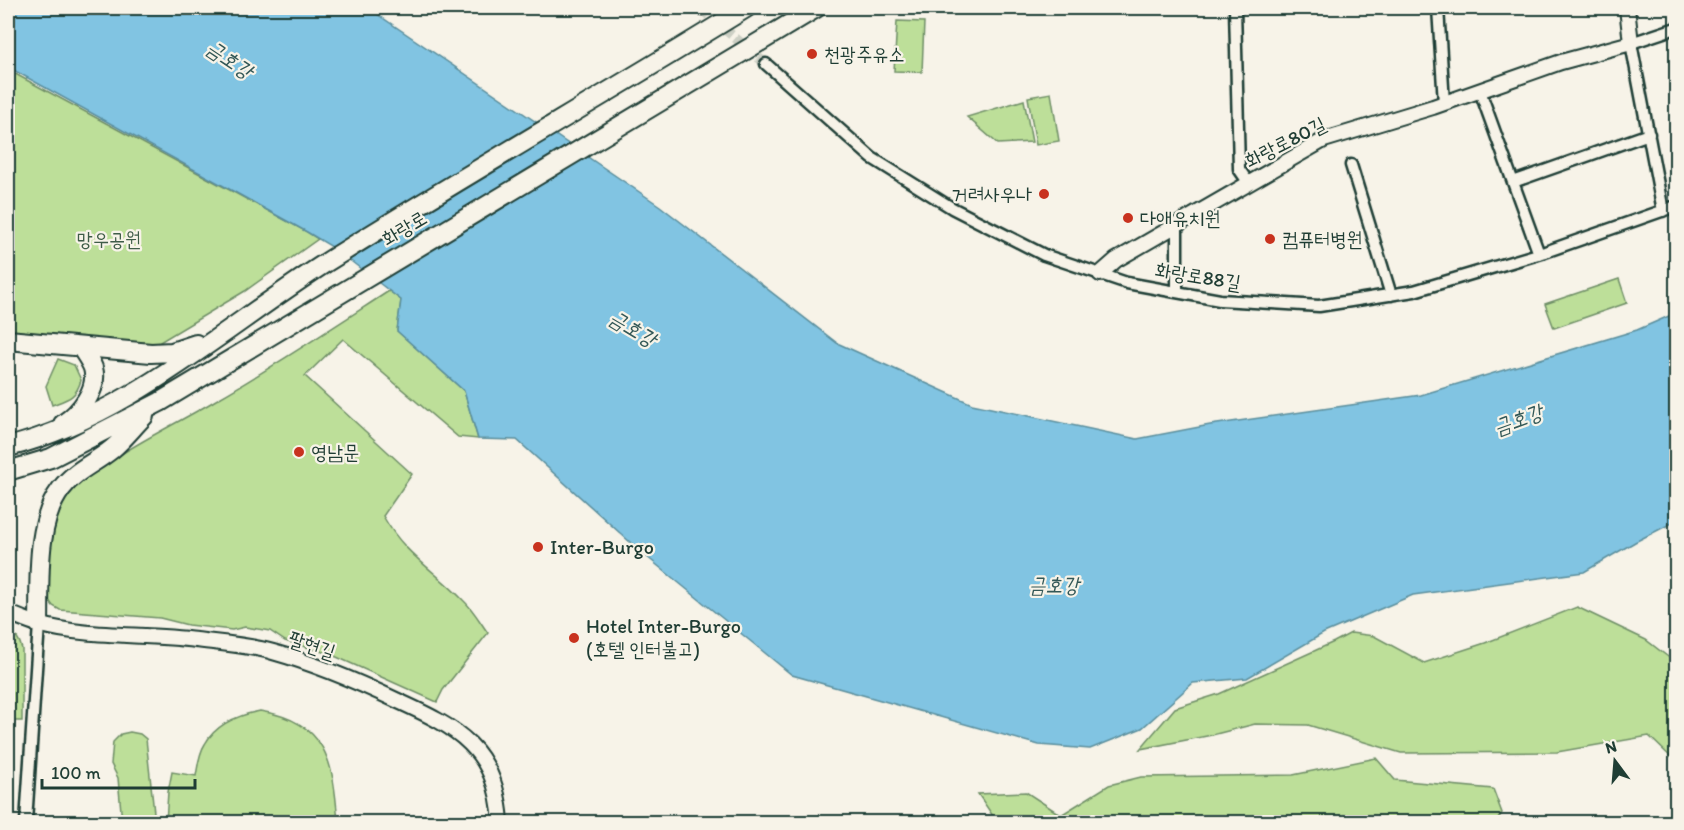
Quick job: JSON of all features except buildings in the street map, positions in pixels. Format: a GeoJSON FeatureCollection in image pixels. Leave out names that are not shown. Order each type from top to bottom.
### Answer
{"type":"FeatureCollection","features":[{"type":"Feature","properties":{"kind":"main road","name":"화랑로"},"geometry":{"type":"LineString","coordinates":[[8,447],[40,439],[98,413],[147,384],[326,263],[746,8]]}},
{"type":"Feature","properties":{"kind":"main road","name":"화랑로"},"geometry":{"type":"LineString","coordinates":[[8,471],[51,458],[160,402],[816,8]]}},
{"type":"Feature","properties":{"kind":"main road"},"geometry":{"type":"LineString","coordinates":[[8,340],[151,353],[172,352],[203,342],[234,325]]}},
{"type":"Feature","properties":{"kind":"main road"},"geometry":{"type":"LineString","coordinates":[[40,439],[75,416],[92,389],[93,369],[81,347]]}},
{"type":"Feature","properties":{"kind":"main road"},"geometry":{"type":"LineString","coordinates":[[36,623],[42,537],[53,500],[62,487],[80,470],[112,449],[142,417],[160,402]]}},
{"type":"Feature","properties":{"kind":"street"},"geometry":{"type":"LineString","coordinates":[[1235,8],[1239,169],[1248,182]]}},
{"type":"Feature","properties":{"kind":"street"},"geometry":{"type":"LineString","coordinates":[[1438,8],[1444,103]]}},
{"type":"Feature","properties":{"kind":"street"},"geometry":{"type":"LineString","coordinates":[[1627,8],[1631,42],[1663,211]]}},
{"type":"Feature","properties":{"kind":"street","name":"화랑로80길"},"geometry":{"type":"LineString","coordinates":[[1100,274],[1116,260],[1324,140],[1444,103],[1561,62],[1677,28]]}},
{"type":"Feature","properties":{"kind":"street","name":"화랑로88길"},"geometry":{"type":"LineString","coordinates":[[766,64],[879,163],[952,208],[1044,255],[1127,283],[1220,300],[1319,306],[1414,291],[1539,254],[1677,206]]}},
{"type":"Feature","properties":{"kind":"street"},"geometry":{"type":"LineString","coordinates":[[1480,91],[1539,254]]}},
{"type":"Feature","properties":{"kind":"street"},"geometry":{"type":"LineString","coordinates":[[1513,182],[1649,134]]}},
{"type":"Feature","properties":{"kind":"street"},"geometry":{"type":"LineString","coordinates":[[1351,165],[1391,295]]}},
{"type":"Feature","properties":{"kind":"street"},"geometry":{"type":"LineString","coordinates":[[1178,292],[1180,224]]}},
{"type":"Feature","properties":{"kind":"street"},"geometry":{"type":"LineString","coordinates":[[8,603],[36,623],[26,822]]}},
{"type":"Feature","properties":{"kind":"street","name":"팔현길"},"geometry":{"type":"LineString","coordinates":[[8,613],[36,623],[66,629],[195,639],[271,651],[342,675],[426,713],[462,735],[485,762],[493,779],[499,798],[501,822]]}},
{"type":"Feature","properties":{"kind":"green space"},"geometry":{"type":"Polygon","coordinates":[[[897,21],[924,22],[922,72],[894,71],[897,21]]]}},
{"type":"Feature","properties":{"kind":"green space","name":"망우공원"},"geometry":{"type":"Polygon","coordinates":[[[8,70],[318,239],[245,291],[155,345],[8,332],[8,70]]]}},
{"type":"Feature","properties":{"kind":"green space"},"geometry":{"type":"Polygon","coordinates":[[[1051,93],[1059,141],[1036,145],[1028,97],[1051,93]]]}},
{"type":"Feature","properties":{"kind":"green space"},"geometry":{"type":"Polygon","coordinates":[[[1024,100],[1032,142],[998,144],[967,117],[1024,100]]]}},
{"type":"Feature","properties":{"kind":"green space"},"geometry":{"type":"Polygon","coordinates":[[[1619,279],[1627,303],[1554,328],[1545,304],[1619,279]]]}},
{"type":"Feature","properties":{"kind":"green space"},"geometry":{"type":"Polygon","coordinates":[[[389,291],[401,300],[397,331],[464,391],[478,439],[458,437],[343,339],[305,376],[412,474],[383,516],[410,552],[467,604],[488,633],[443,690],[437,702],[330,654],[285,641],[270,631],[245,627],[232,630],[188,625],[160,618],[60,610],[53,606],[42,591],[51,533],[58,506],[73,490],[132,447],[260,374],[389,291]]]}},
{"type":"Feature","properties":{"kind":"green space"},"geometry":{"type":"Polygon","coordinates":[[[58,359],[74,365],[81,380],[74,394],[52,405],[46,386],[58,359]]]}},
{"type":"Feature","properties":{"kind":"green space"},"geometry":{"type":"Polygon","coordinates":[[[1577,607],[1646,640],[1676,663],[1676,762],[1649,736],[1557,752],[1401,753],[1308,725],[1255,724],[1140,749],[1175,708],[1219,694],[1351,633],[1374,636],[1424,663],[1485,643],[1577,607]]]}},
{"type":"Feature","properties":{"kind":"green space"},"geometry":{"type":"Polygon","coordinates":[[[8,630],[17,638],[22,649],[22,721],[8,721],[8,630]]]}},
{"type":"Feature","properties":{"kind":"green space"},"geometry":{"type":"Polygon","coordinates":[[[260,711],[283,716],[300,725],[313,735],[323,748],[333,781],[338,822],[166,822],[172,772],[196,776],[201,751],[215,731],[236,718],[260,711]]]}},
{"type":"Feature","properties":{"kind":"green space"},"geometry":{"type":"Polygon","coordinates":[[[130,732],[140,734],[146,739],[155,822],[122,822],[118,778],[111,764],[113,742],[121,734],[130,732]]]}},
{"type":"Feature","properties":{"kind":"green space"},"geometry":{"type":"Polygon","coordinates":[[[1376,758],[1395,780],[1493,789],[1502,813],[1496,822],[997,822],[978,794],[1026,792],[1061,815],[1109,785],[1141,777],[1293,775],[1376,758]]]}},
{"type":"Feature","properties":{"kind":"water","name":"금호강"},"geometry":{"type":"Polygon","coordinates":[[[8,8],[368,8],[660,206],[837,343],[972,404],[1137,439],[1210,425],[1421,395],[1637,330],[1676,313],[1676,521],[1584,572],[1413,595],[1324,633],[1247,678],[1193,683],[1142,728],[1090,749],[1039,745],[792,675],[641,552],[517,440],[478,439],[464,391],[397,331],[401,300],[334,248],[8,67],[8,8]]]}},
{"type":"Feature","properties":{"kind":"tunnel"},"geometry":{"type":"LineString","coordinates":[[701,9],[766,64]]}},
{"type":"Feature","properties":{"kind":"place","name":"천광주유소"},"geometry":{"type":"Point","coordinates":[812,54]}},
{"type":"Feature","properties":{"kind":"place","name":"거려사우나"},"geometry":{"type":"Point","coordinates":[1044,194]}},
{"type":"Feature","properties":{"kind":"place","name":"다애유치원"},"geometry":{"type":"Point","coordinates":[1128,218]}},
{"type":"Feature","properties":{"kind":"place","name":"컴퓨터병원"},"geometry":{"type":"Point","coordinates":[1270,239]}},
{"type":"Feature","properties":{"kind":"place","name":"영남문"},"geometry":{"type":"Point","coordinates":[299,452]}},
{"type":"Feature","properties":{"kind":"place","name":"Inter-Burgo"},"geometry":{"type":"Point","coordinates":[538,547]}},
{"type":"Feature","properties":{"kind":"place","name":"Hotel Inter-Burgo (호텔 인터불고)"},"geometry":{"type":"Point","coordinates":[574,638]}}]}
